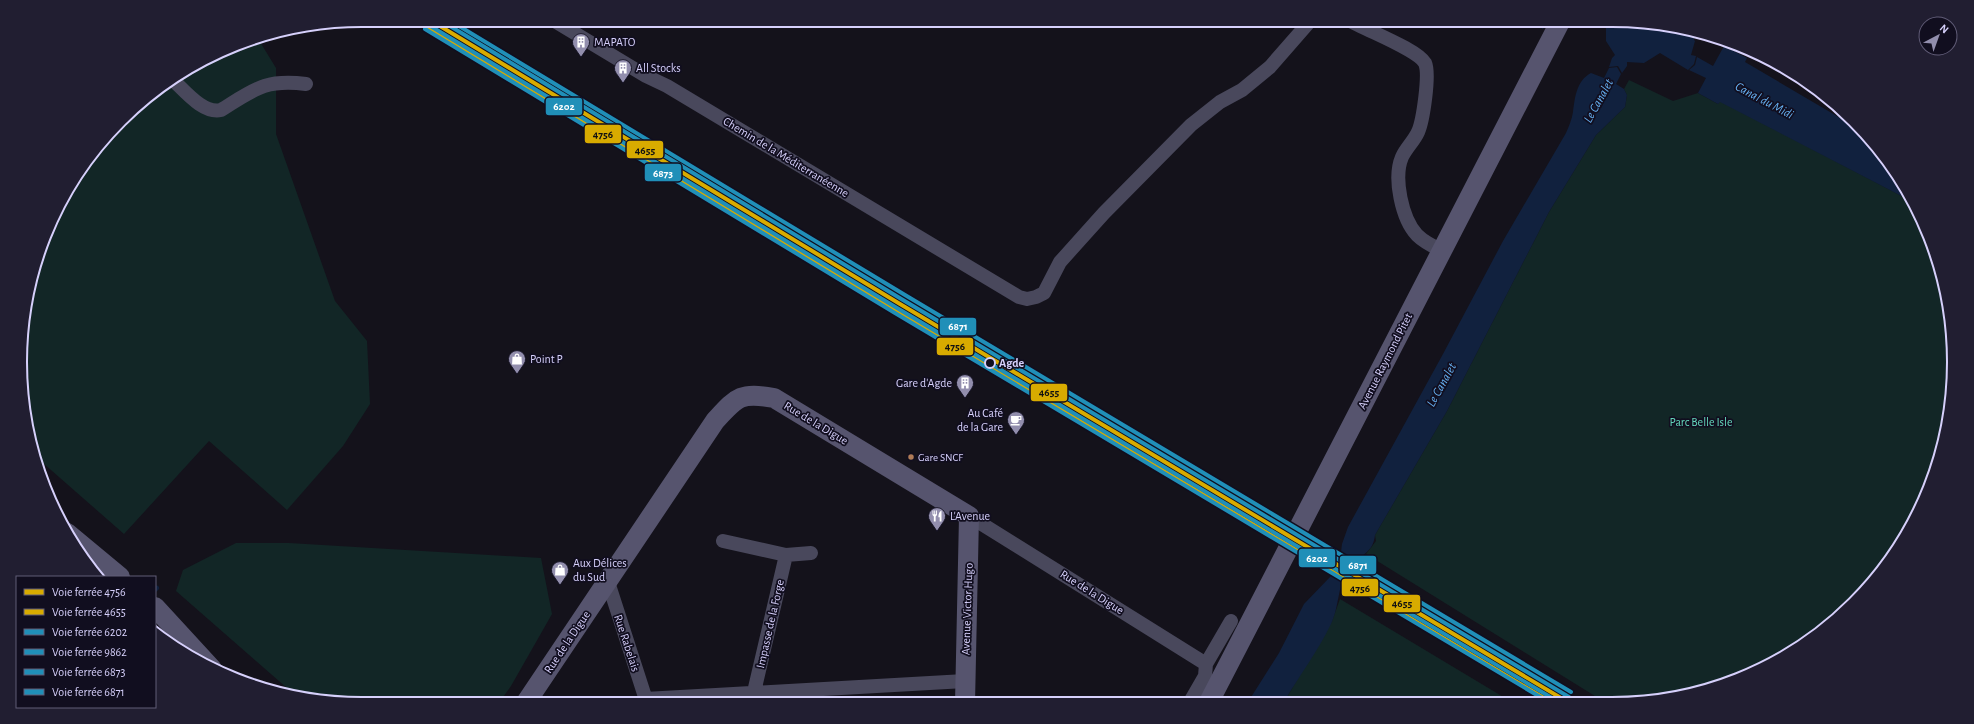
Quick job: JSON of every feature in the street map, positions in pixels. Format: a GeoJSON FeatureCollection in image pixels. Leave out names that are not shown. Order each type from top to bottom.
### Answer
{"type":"FeatureCollection","features":[{"type":"Feature","properties":{"kind":"main road","name":"Avenue Raymond Pitet"},"geometry":{"type":"LineString","coordinates":[[1212,697],[1558,27]]}},
{"type":"Feature","properties":{"kind":"main road","name":"Rue de la Digue"},"geometry":{"type":"LineString","coordinates":[[530,697],[715,421],[732,402],[746,395],[774,398],[970,516]]}},
{"type":"Feature","properties":{"kind":"main road","name":"Avenue Victor Hugo"},"geometry":{"type":"LineString","coordinates":[[965,697],[970,516]]}},
{"type":"Feature","properties":{"kind":"main road"},"geometry":{"type":"LineString","coordinates":[[80,544],[119,576]]}},
{"type":"Feature","properties":{"kind":"main road"},"geometry":{"type":"LineString","coordinates":[[156,608],[200,655]]}},
{"type":"Feature","properties":{"kind":"main road"},"geometry":{"type":"LineString","coordinates":[[178,630],[184,646]]}},
{"type":"Feature","properties":{"kind":"street","name":"Chemin de la Méditerranéenne"},"geometry":{"type":"LineString","coordinates":[[565,27],[646,76],[667,86],[1018,297],[1027,299],[1044,293],[1060,262],[1104,213],[1191,125],[1220,102],[1242,90],[1270,67],[1305,27]]}},
{"type":"Feature","properties":{"kind":"street"},"geometry":{"type":"LineString","coordinates":[[1363,27],[1411,50],[1424,63],[1427,82],[1420,127],[1401,158],[1398,185],[1406,215],[1416,234],[1426,242],[1443,251]]}},
{"type":"Feature","properties":{"kind":"street"},"geometry":{"type":"LineString","coordinates":[[176,83],[203,106],[215,111],[221,110],[266,84],[277,82],[306,84]]}},
{"type":"Feature","properties":{"kind":"street","name":"Rue de la Digue"},"geometry":{"type":"LineString","coordinates":[[970,516],[1206,664]]}},
{"type":"Feature","properties":{"kind":"street"},"geometry":{"type":"LineString","coordinates":[[723,542],[786,555],[811,553]]}},
{"type":"Feature","properties":{"kind":"street","name":"Impasse de la Forge"},"geometry":{"type":"LineString","coordinates":[[754,692],[786,555]]}},
{"type":"Feature","properties":{"kind":"street","name":"Rue Rabelais"},"geometry":{"type":"LineString","coordinates":[[608,582],[645,697]]}},
{"type":"Feature","properties":{"kind":"street"},"geometry":{"type":"LineString","coordinates":[[1193,697],[1205,676],[1206,664],[1231,621]]}},
{"type":"Feature","properties":{"kind":"street"},"geometry":{"type":"LineString","coordinates":[[694,697],[754,692],[965,682]]}},
{"type":"Feature","properties":{"kind":"green space"},"geometry":{"type":"Polygon","coordinates":[[[261,43],[276,68],[276,134],[335,301],[367,341],[370,404],[343,446],[287,510],[209,441],[124,534],[43,463],[38,449],[30,406],[27,362],[30,318],[38,275],[53,234],[72,194],[96,158],[125,125],[158,96],[194,72],[234,53],[261,43]]]}},
{"type":"Feature","properties":{"kind":"green space","name":"Parc Belle Isle"},"geometry":{"type":"Polygon","coordinates":[[[1629,80],[1673,101],[1698,93],[1718,104],[1720,101],[1903,197],[1921,234],[1936,275],[1944,318],[1947,362],[1941,427],[1936,449],[1921,490],[1902,530],[1891,548],[1864,583],[1849,599],[1816,628],[1798,641],[1760,662],[1720,679],[1677,691],[1634,696],[1597,697],[1366,554],[1376,541],[1375,535],[1447,411],[1549,212],[1596,135],[1625,107],[1627,95],[1624,89],[1629,80]]]}},
{"type":"Feature","properties":{"kind":"green space"},"geometry":{"type":"Polygon","coordinates":[[[236,543],[289,543],[541,558],[552,614],[511,686],[503,697],[362,697],[318,694],[288,689],[176,591],[183,570],[236,543]]]}},
{"type":"Feature","properties":{"kind":"green space"},"geometry":{"type":"Polygon","coordinates":[[[1340,599],[1503,697],[1287,697],[1332,621],[1340,599]]]}},
{"type":"Feature","properties":{"kind":"water"},"geometry":{"type":"Polygon","coordinates":[[[1606,27],[1634,28],[1677,33],[1694,37],[1695,41],[1691,55],[1696,56],[1694,64],[1688,70],[1660,53],[1644,63],[1627,62],[1627,66],[1622,73],[1618,66],[1609,67],[1612,58],[1615,55],[1606,41],[1606,27]]]}},
{"type":"Feature","properties":{"kind":"water","name":"Canal du Midi"},"geometry":{"type":"Polygon","coordinates":[[[1724,46],[1729,49],[1747,58],[1745,62],[1844,120],[1878,158],[1903,197],[1720,102],[1718,104],[1698,93],[1706,78],[1689,70],[1695,65],[1697,57],[1713,66],[1724,46]]]}},
{"type":"Feature","properties":{"kind":"water","name":"Le Canalet"},"geometry":{"type":"Polygon","coordinates":[[[1617,67],[1621,74],[1616,84],[1624,89],[1627,95],[1625,107],[1596,135],[1549,212],[1447,411],[1375,535],[1372,546],[1350,567],[1346,574],[1341,587],[1334,617],[1320,644],[1287,697],[1251,697],[1279,653],[1304,604],[1331,576],[1340,560],[1342,544],[1348,527],[1503,241],[1566,133],[1572,117],[1579,85],[1586,76],[1591,73],[1604,78],[1609,68],[1617,67]]]}},
{"type":"Feature","properties":{"kind":"rail line","name":"4756"},"geometry":{"type":"LineString","coordinates":[[426,27],[896,311],[1542,697]]}},
{"type":"Feature","properties":{"kind":"rail line","name":"6202"},"geometry":{"type":"LineString","coordinates":[[432,27],[897,308],[1550,697]]}},
{"type":"Feature","properties":{"kind":"rail line","name":"4655"},"geometry":{"type":"LineString","coordinates":[[442,27],[900,304],[1559,697]]}},
{"type":"Feature","properties":{"kind":"rail line","name":"9862"},"geometry":{"type":"LineString","coordinates":[[452,27],[903,300],[1569,697]]}},
{"type":"Feature","properties":{"kind":"rail line","name":"6871"},"geometry":{"type":"LineString","coordinates":[[461,27],[905,295],[1571,692]]}},
{"type":"Feature","properties":{"kind":"rail line","name":"6873"},"geometry":{"type":"LineString","coordinates":[[425,29],[895,313],[1540,697]]}},
{"type":"Feature","properties":{"kind":"place","name":"MAPATO"},"geometry":{"type":"Point","coordinates":[581,57]}},
{"type":"Feature","properties":{"kind":"place","name":"All Stocks"},"geometry":{"type":"Point","coordinates":[623,83]}},
{"type":"Feature","properties":{"kind":"place","name":"Agde"},"geometry":{"type":"Point","coordinates":[990,363]}},
{"type":"Feature","properties":{"kind":"place","name":"Point P"},"geometry":{"type":"Point","coordinates":[517,374]}},
{"type":"Feature","properties":{"kind":"place","name":"Gare d'Agde"},"geometry":{"type":"Point","coordinates":[965,398]}},
{"type":"Feature","properties":{"kind":"place","name":"Au Café de la Gare"},"geometry":{"type":"Point","coordinates":[1016,435]}},
{"type":"Feature","properties":{"kind":"place","name":"Gare SNCF"},"geometry":{"type":"Point","coordinates":[911,457]}},
{"type":"Feature","properties":{"kind":"place","name":"L'Avenue"},"geometry":{"type":"Point","coordinates":[937,531]}},
{"type":"Feature","properties":{"kind":"place","name":"Aux Délices du Sud"},"geometry":{"type":"Point","coordinates":[560,585]}}]}
